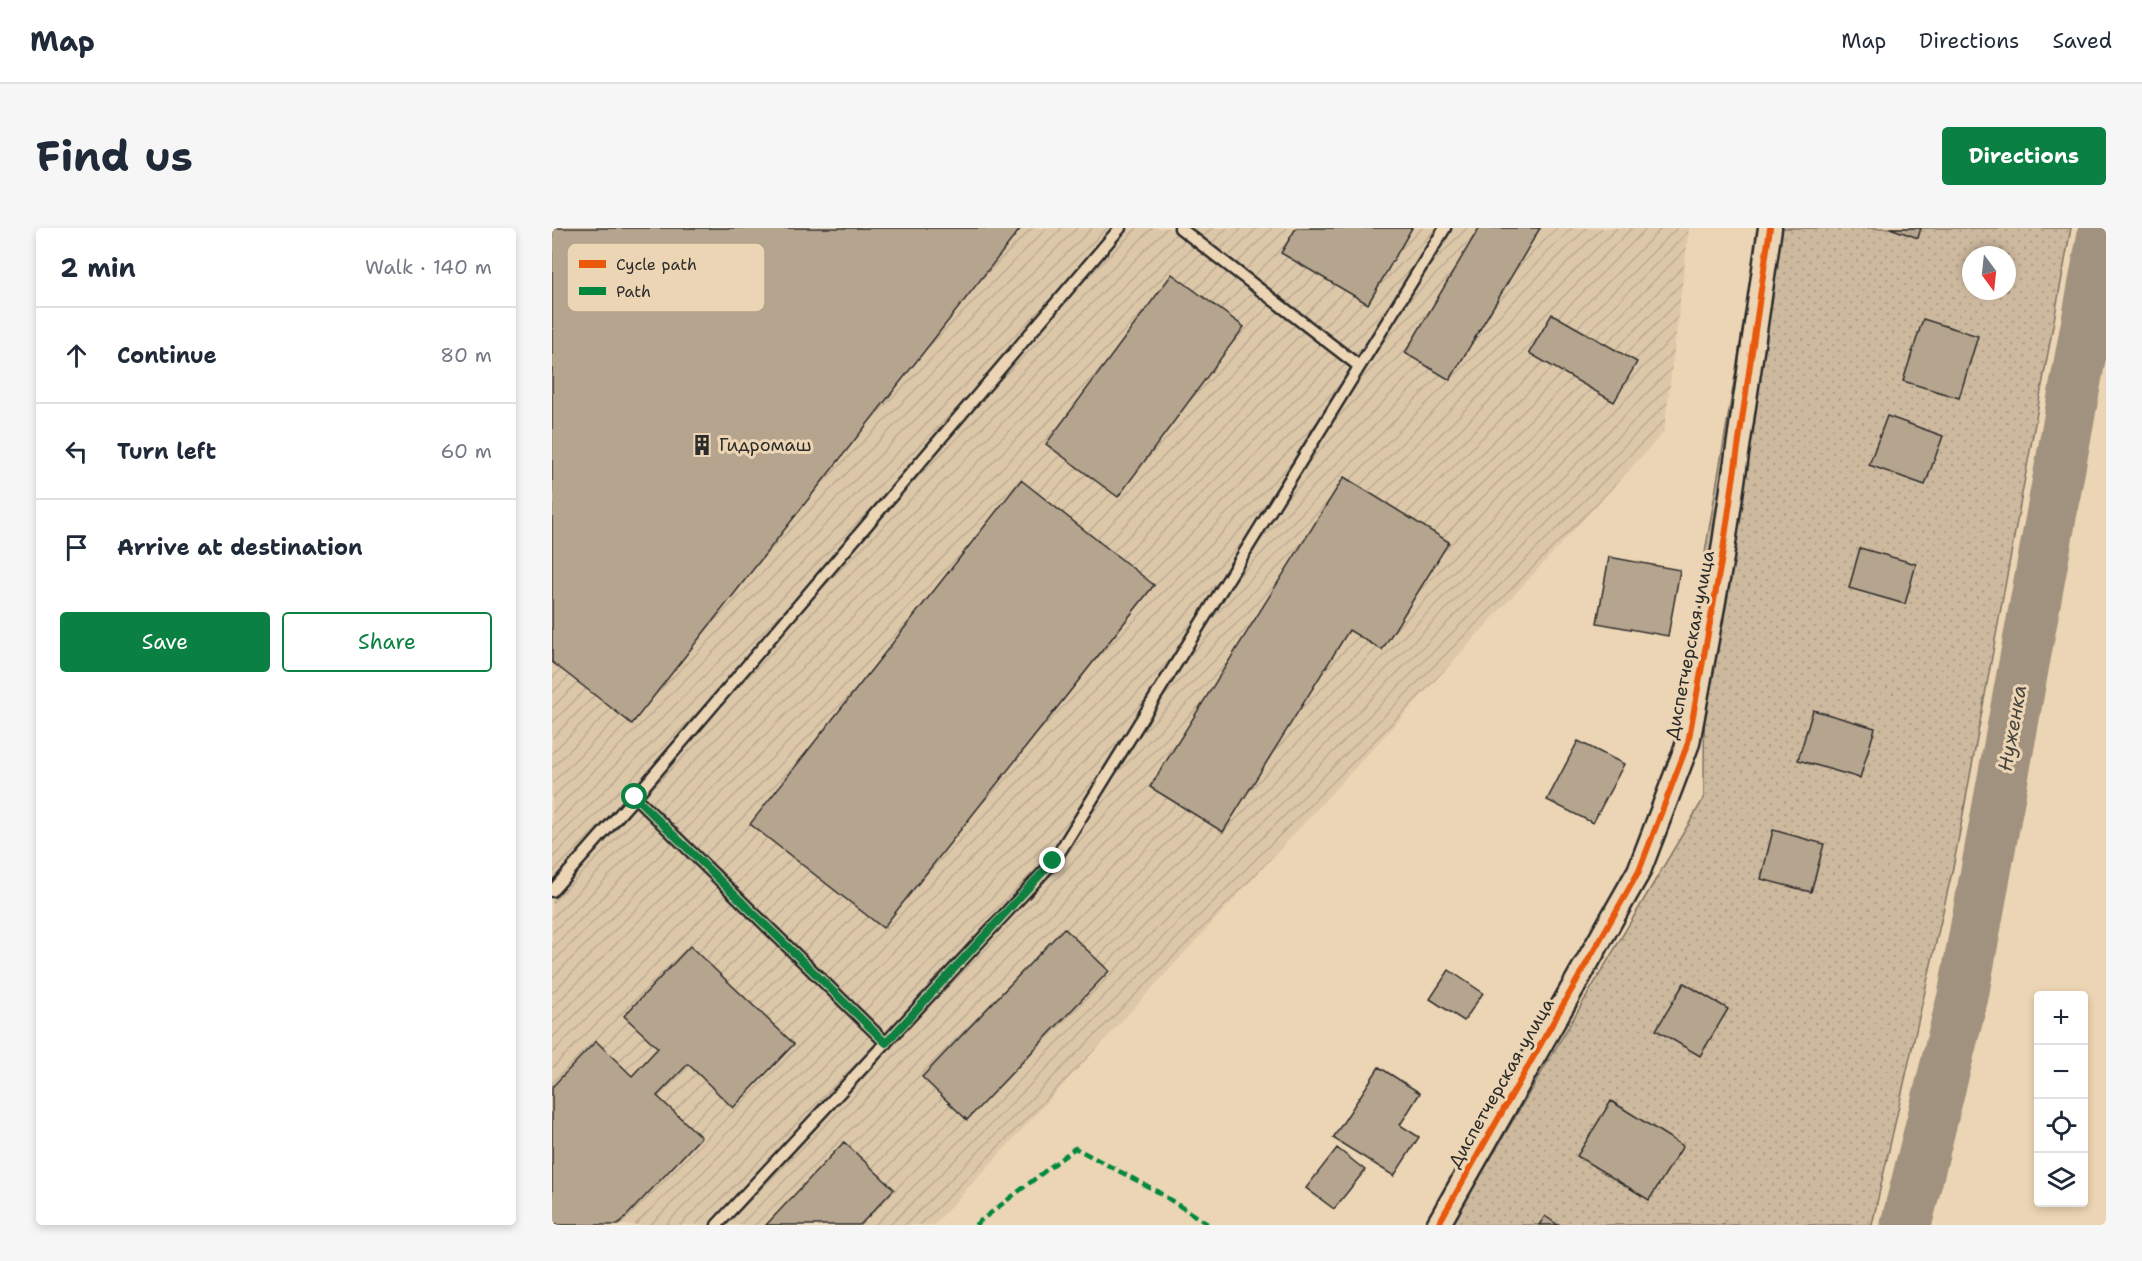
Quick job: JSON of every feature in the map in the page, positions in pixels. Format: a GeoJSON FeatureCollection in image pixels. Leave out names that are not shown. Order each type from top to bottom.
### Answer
{"type":"FeatureCollection","features":[{"type":"Feature","properties":{"kind":"street","name":"Диспетчерская улица"},"geometry":{"type":"LineString","coordinates":[[1438,1225],[1639,871],[1688,743],[1722,557],[1770,228]]}},
{"type":"Feature","properties":{"kind":"lane"},"geometry":{"type":"LineString","coordinates":[[552,891],[635,797],[1120,228]]}},
{"type":"Feature","properties":{"kind":"lane"},"geometry":{"type":"LineString","coordinates":[[1180,228],[1359,366]]}},
{"type":"Feature","properties":{"kind":"lane"},"geometry":{"type":"LineString","coordinates":[[717,1225],[1053,861],[1445,228]]}},
{"type":"Feature","properties":{"kind":"lane"},"geometry":{"type":"LineString","coordinates":[[635,797],[886,1043]]}},
{"type":"Feature","properties":{"kind":"shaded area"},"geometry":{"type":"Polygon","coordinates":[[[552,228],[1689,228],[1664,432],[934,1225],[552,1225],[552,228]]]}},
{"type":"Feature","properties":{"kind":"shaded area"},"geometry":{"type":"Polygon","coordinates":[[[1760,228],[2071,228],[1954,863],[1872,1225],[1451,1225],[1704,798],[1705,553],[1760,228]]]}},
{"type":"Feature","properties":{"kind":"building","name":"Гидромаш"},"geometry":{"type":"Polygon","coordinates":[[[552,228],[1021,228],[632,724],[552,662],[552,228]]]}},
{"type":"Feature","properties":{"kind":"building"},"geometry":{"type":"Polygon","coordinates":[[[1296,228],[1412,228],[1368,304],[1281,253],[1296,228]]]}},
{"type":"Feature","properties":{"kind":"building"},"geometry":{"type":"Polygon","coordinates":[[[1479,228],[1540,228],[1450,380],[1405,353],[1479,228]]]}},
{"type":"Feature","properties":{"kind":"building"},"geometry":{"type":"Polygon","coordinates":[[[1890,228],[1921,228],[1918,238],[1890,228]]]}},
{"type":"Feature","properties":{"kind":"building"},"geometry":{"type":"Polygon","coordinates":[[[1172,274],[1244,327],[1118,497],[1046,444],[1172,274]]]}},
{"type":"Feature","properties":{"kind":"building"},"geometry":{"type":"Polygon","coordinates":[[[1552,314],[1637,362],[1614,402],[1529,353],[1552,314]]]}},
{"type":"Feature","properties":{"kind":"building"},"geometry":{"type":"Polygon","coordinates":[[[1923,319],[1978,336],[1959,398],[1903,381],[1923,319]]]}},
{"type":"Feature","properties":{"kind":"building"},"geometry":{"type":"Polygon","coordinates":[[[1887,416],[1943,436],[1925,485],[1869,465],[1887,416]]]}},
{"type":"Feature","properties":{"kind":"building"},"geometry":{"type":"Polygon","coordinates":[[[1344,477],[1449,542],[1382,650],[1349,630],[1223,832],[1150,787],[1344,477]]]}},
{"type":"Feature","properties":{"kind":"building"},"geometry":{"type":"Polygon","coordinates":[[[1021,480],[1154,585],[883,928],[750,824],[1021,480]]]}},
{"type":"Feature","properties":{"kind":"building"},"geometry":{"type":"Polygon","coordinates":[[[1860,548],[1916,564],[1905,604],[1849,588],[1860,548]]]}},
{"type":"Feature","properties":{"kind":"building"},"geometry":{"type":"Polygon","coordinates":[[[1609,557],[1680,570],[1668,636],[1597,623],[1609,557]]]}},
{"type":"Feature","properties":{"kind":"building"},"geometry":{"type":"Polygon","coordinates":[[[1813,710],[1875,728],[1860,778],[1798,760],[1813,710]]]}},
{"type":"Feature","properties":{"kind":"building"},"geometry":{"type":"Polygon","coordinates":[[[1578,741],[1624,764],[1593,823],[1547,800],[1578,741]]]}},
{"type":"Feature","properties":{"kind":"building"},"geometry":{"type":"Polygon","coordinates":[[[1773,830],[1824,844],[1811,892],[1761,879],[1773,830]]]}},
{"type":"Feature","properties":{"kind":"building"},"geometry":{"type":"Polygon","coordinates":[[[1064,928],[1109,971],[967,1120],[922,1077],[1064,928]]]}},
{"type":"Feature","properties":{"kind":"building"},"geometry":{"type":"Polygon","coordinates":[[[690,946],[794,1044],[733,1108],[688,1064],[657,1096],[701,1137],[618,1225],[552,1225],[552,1087],[596,1041],[632,1076],[658,1048],[624,1016],[690,946]]]}},
{"type":"Feature","properties":{"kind":"building"},"geometry":{"type":"Polygon","coordinates":[[[1449,970],[1483,993],[1464,1021],[1430,999],[1449,970]]]}},
{"type":"Feature","properties":{"kind":"building"},"geometry":{"type":"Polygon","coordinates":[[[1684,983],[1728,1009],[1700,1056],[1656,1030],[1684,983]]]}},
{"type":"Feature","properties":{"kind":"building"},"geometry":{"type":"Polygon","coordinates":[[[1379,1067],[1420,1093],[1400,1125],[1419,1137],[1394,1176],[1333,1138],[1379,1067]]]}},
{"type":"Feature","properties":{"kind":"building"},"geometry":{"type":"Polygon","coordinates":[[[1611,1101],[1683,1146],[1649,1200],[1577,1156],[1611,1101]]]}},
{"type":"Feature","properties":{"kind":"building"},"geometry":{"type":"Polygon","coordinates":[[[844,1142],[894,1189],[860,1225],[766,1225],[844,1142]]]}},
{"type":"Feature","properties":{"kind":"building"},"geometry":{"type":"Polygon","coordinates":[[[1337,1148],[1365,1170],[1334,1209],[1306,1188],[1337,1148]]]}},
{"type":"Feature","properties":{"kind":"building"},"geometry":{"type":"Polygon","coordinates":[[[1545,1216],[1558,1225],[1539,1225],[1545,1216]]]}},
{"type":"Feature","properties":{"kind":"waterway","name":"Нуженка"},"geometry":{"type":"LineString","coordinates":[[1906,1225],[1963,996],[2104,228]]}},
{"type":"Feature","properties":{"kind":"marked path"},"geometry":{"type":"LineString","coordinates":[[975,1225],[1075,1148],[1155,1190],[1209,1225]]}},
{"type":"Feature","properties":{"kind":"cycle path"},"geometry":{"type":"LineString","coordinates":[[1438,1225],[1639,871],[1688,743],[1722,557],[1770,228]]}},
{"type":"Feature","properties":{"kind":"place","name":"Гидромаш"},"geometry":{"type":"Point","coordinates":[702,445]}},
{"type":"Feature","properties":{"kind":"route"},"geometry":{"type":"LineString","coordinates":[[635,797],[886,1043],[1053,861]]}}]}
